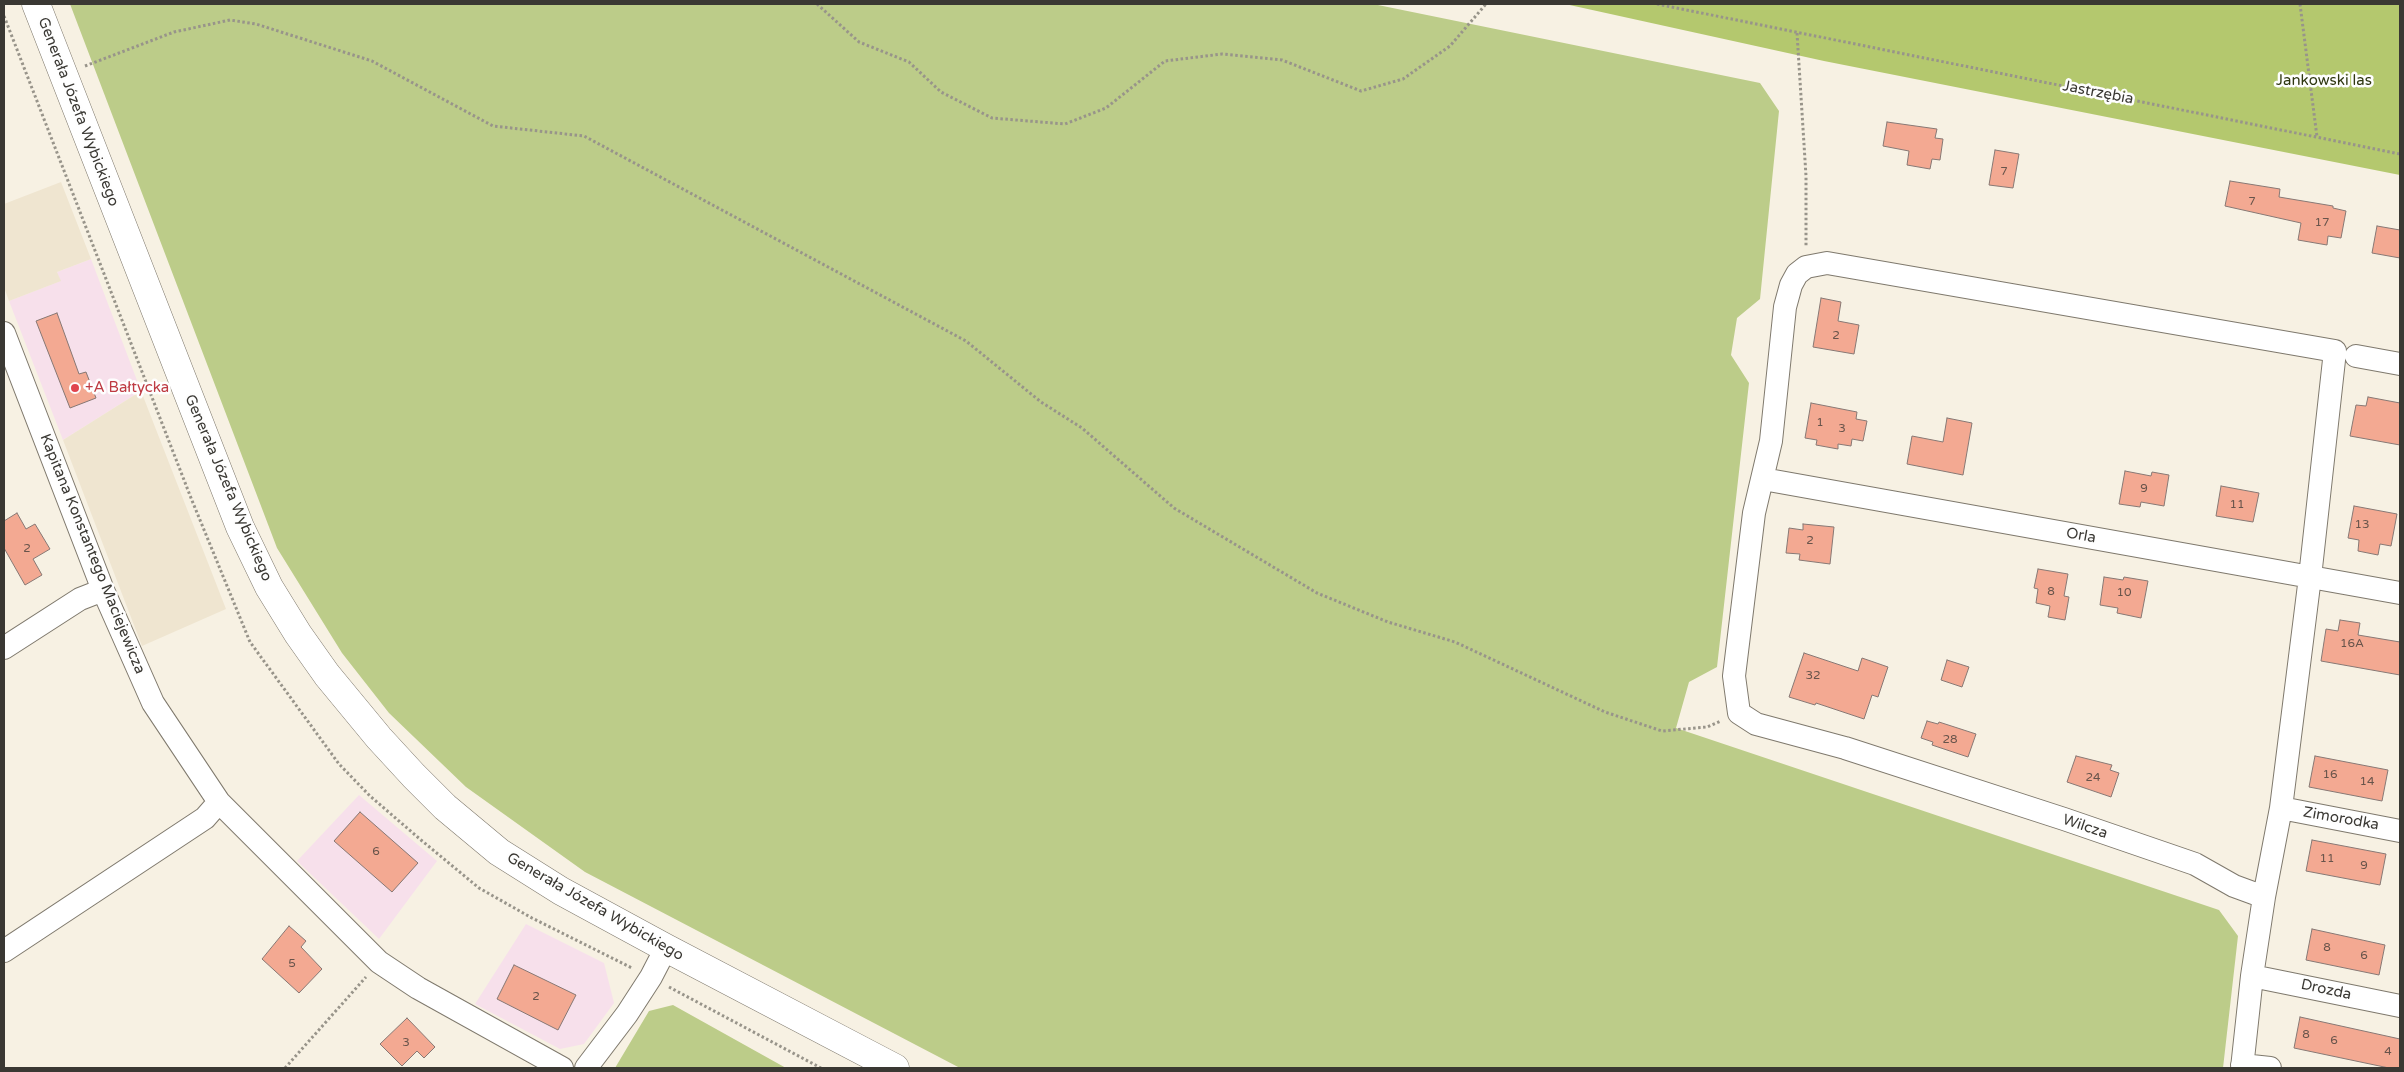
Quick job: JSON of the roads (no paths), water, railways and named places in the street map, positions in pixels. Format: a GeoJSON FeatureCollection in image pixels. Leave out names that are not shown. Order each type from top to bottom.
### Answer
{"type":"FeatureCollection","features":[{"type":"Feature","properties":{"kind":"main road","name":"Generała Józefa Wybickiego"},"geometry":{"type":"LineString","coordinates":[[36,4],[240,527],[270,587],[298,634],[327,674],[379,738],[445,807],[500,852],[531,872],[666,948],[895,1068]]}},
{"type":"Feature","properties":{"kind":"street"},"geometry":{"type":"LineString","coordinates":[[1763,478],[1771,441],[1785,307],[1791,285],[1797,274],[1806,266],[1827,263],[2335,351],[2310,577],[2281,808],[2264,897],[2252,976],[2242,1067],[2270,1068]]}},
{"type":"Feature","properties":{"kind":"street","name":"Kapitana Konstantego Maciejewicza"},"geometry":{"type":"LineString","coordinates":[[4,336],[103,590],[153,703],[219,802],[379,962],[418,988],[562,1068]]}},
{"type":"Feature","properties":{"kind":"street"},"geometry":{"type":"LineString","coordinates":[[2356,356],[2400,364]]}},
{"type":"Feature","properties":{"kind":"street","name":"Orla"},"geometry":{"type":"LineString","coordinates":[[1763,478],[2400,594]]}},
{"type":"Feature","properties":{"kind":"street","name":"Wilcza"},"geometry":{"type":"LineString","coordinates":[[1763,478],[1754,513],[1734,676],[1739,713],[1756,724],[1845,748],[2064,819],[2195,864],[2234,886],[2264,897]]}},
{"type":"Feature","properties":{"kind":"street"},"geometry":{"type":"LineString","coordinates":[[4,648],[80,599],[103,590]]}},
{"type":"Feature","properties":{"kind":"street"},"geometry":{"type":"LineString","coordinates":[[4,951],[205,818],[219,802]]}},
{"type":"Feature","properties":{"kind":"street","name":"Zimorodka"},"geometry":{"type":"LineString","coordinates":[[2281,808],[2400,830]]}},
{"type":"Feature","properties":{"kind":"street"},"geometry":{"type":"LineString","coordinates":[[586,1068],[651,978],[666,948]]}},
{"type":"Feature","properties":{"kind":"street","name":"Drozda"},"geometry":{"type":"LineString","coordinates":[[2252,976],[2400,1006]]}},
{"type":"Feature","properties":{"kind":"place","name":"+A Bałtycka"},"geometry":{"type":"Point","coordinates":[75,388]}},
{"type":"Feature","properties":{"kind":"park label","name":"Jankowski las"},"geometry":{"type":"Point","coordinates":[2324,81]}}]}
